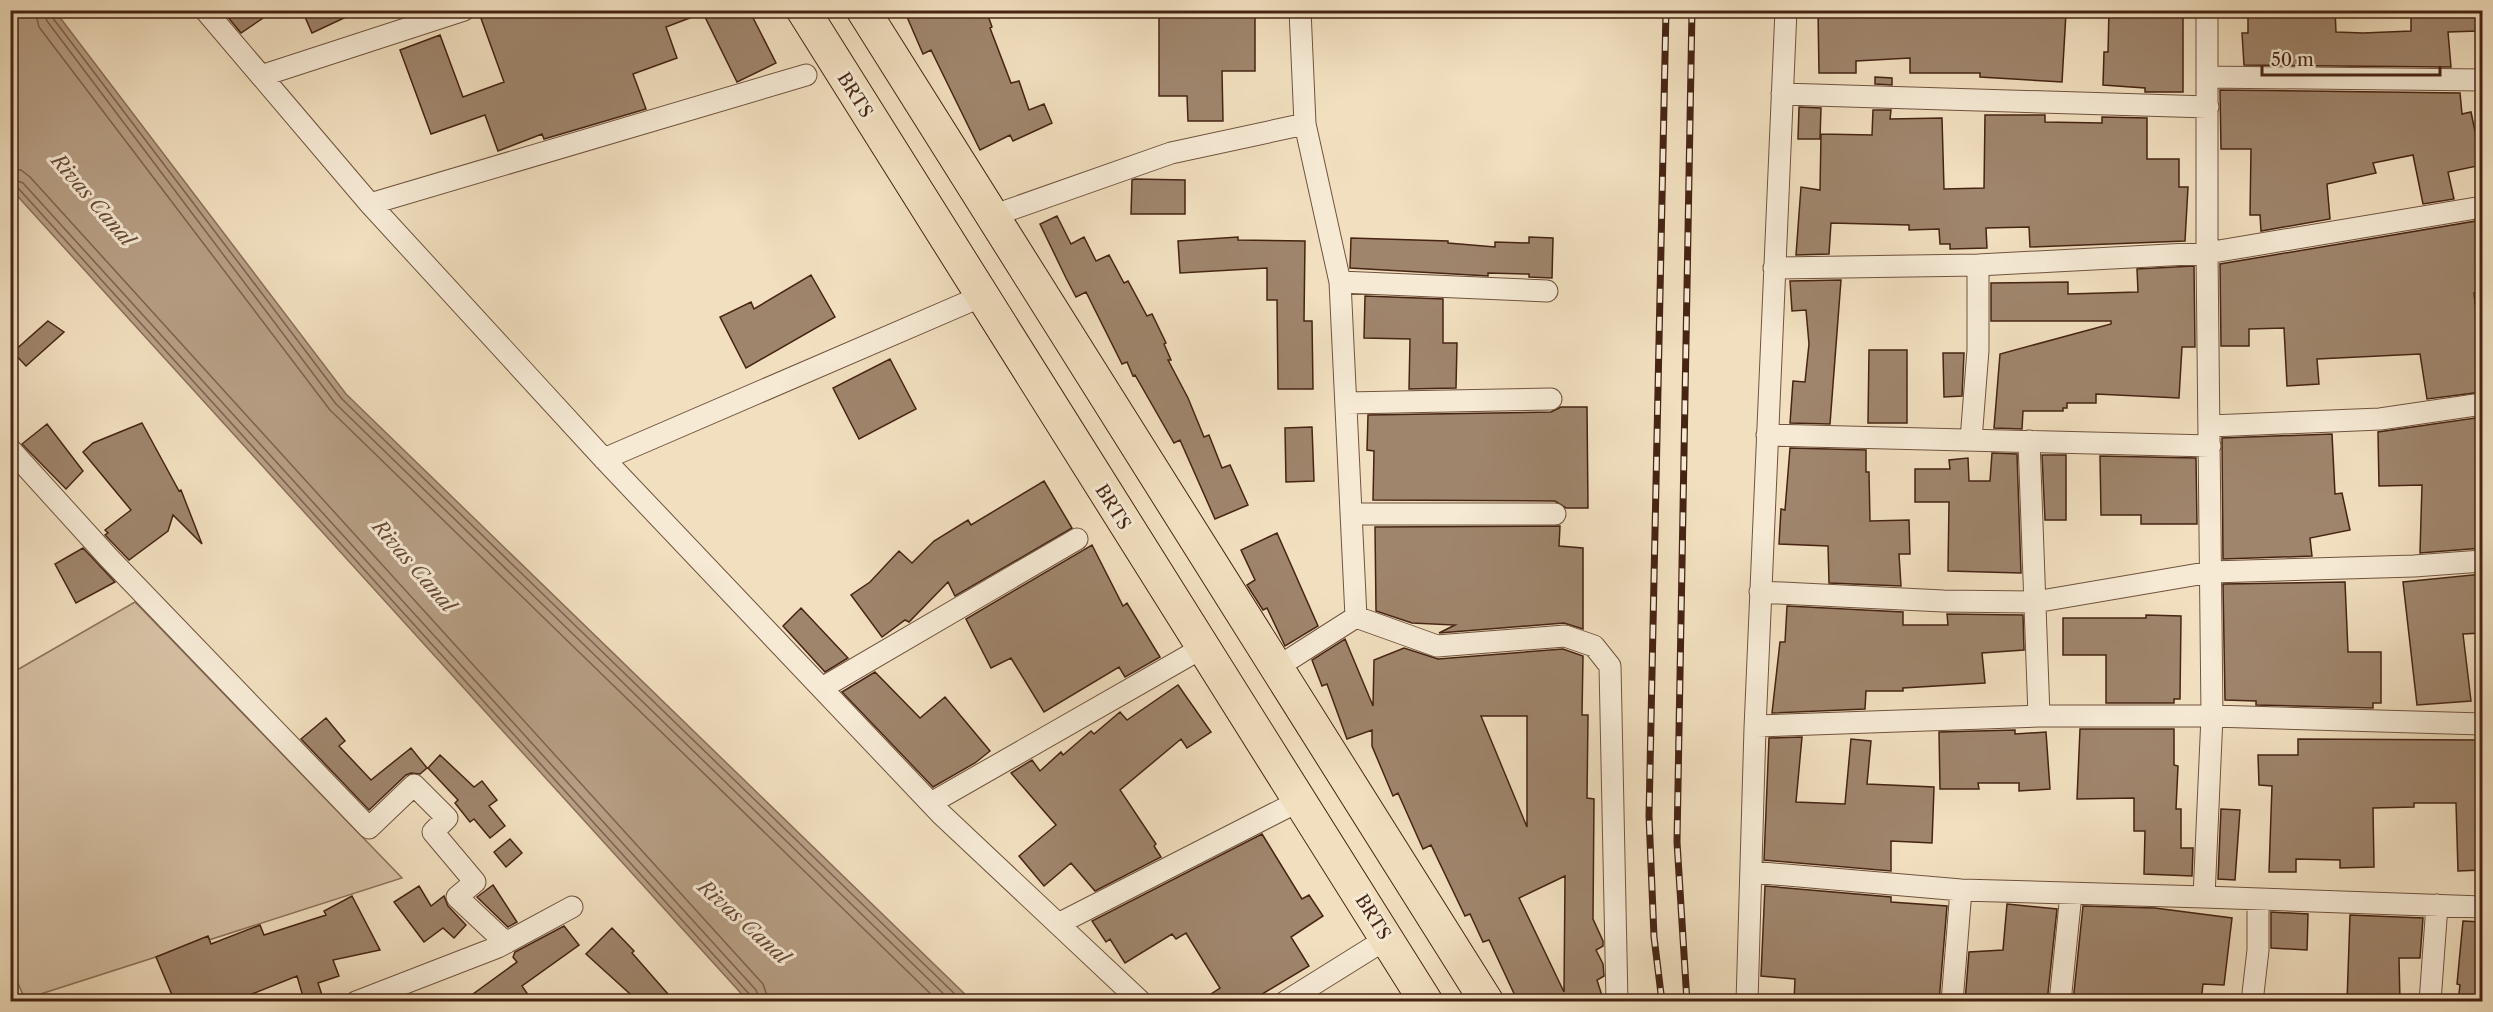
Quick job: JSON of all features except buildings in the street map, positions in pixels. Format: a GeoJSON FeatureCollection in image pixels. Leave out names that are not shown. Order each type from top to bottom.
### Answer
{"type":"FeatureCollection","features":[{"type":"Feature","properties":{"kind":"main road","name":"BRTS"},"geometry":{"type":"LineString","coordinates":[[803,10],[1426,1002]]}},
{"type":"Feature","properties":{"kind":"main road"},"geometry":{"type":"LineString","coordinates":[[863,10],[1486,1002]]}},
{"type":"Feature","properties":{"kind":"street"},"geometry":{"type":"LineString","coordinates":[[204,10],[370,204],[604,459],[931,803],[1141,1002]]}},
{"type":"Feature","properties":{"kind":"street"},"geometry":{"type":"LineString","coordinates":[[261,75],[464,10]]}},
{"type":"Feature","properties":{"kind":"street"},"geometry":{"type":"LineString","coordinates":[[1300,10],[1305,124],[1340,282],[1356,616]]}},
{"type":"Feature","properties":{"kind":"street"},"geometry":{"type":"LineString","coordinates":[[1747,1002],[1760,592],[1786,10]]}},
{"type":"Feature","properties":{"kind":"street"},"geometry":{"type":"LineString","coordinates":[[2204,897],[2212,716],[2207,10]]}},
{"type":"Feature","properties":{"kind":"street"},"geometry":{"type":"LineString","coordinates":[[370,204],[806,75]]}},
{"type":"Feature","properties":{"kind":"street"},"geometry":{"type":"LineString","coordinates":[[2208,78],[2482,80]]}},
{"type":"Feature","properties":{"kind":"street"},"geometry":{"type":"LineString","coordinates":[[1782,94],[2208,107]]}},
{"type":"Feature","properties":{"kind":"street"},"geometry":{"type":"LineString","coordinates":[[992,216],[1172,153],[1305,124]]}},
{"type":"Feature","properties":{"kind":"street"},"geometry":{"type":"LineString","coordinates":[[1774,268],[1978,265],[2207,253],[2482,207]]}},
{"type":"Feature","properties":{"kind":"street"},"geometry":{"type":"LineString","coordinates":[[1971,440],[1978,350],[1978,265]]}},
{"type":"Feature","properties":{"kind":"street"},"geometry":{"type":"LineString","coordinates":[[1340,282],[1547,291]]}},
{"type":"Feature","properties":{"kind":"street"},"geometry":{"type":"LineString","coordinates":[[604,459],[982,296]]}},
{"type":"Feature","properties":{"kind":"street"},"geometry":{"type":"LineString","coordinates":[[1346,403],[1551,399]]}},
{"type":"Feature","properties":{"kind":"street"},"geometry":{"type":"LineString","coordinates":[[1767,435],[2030,441],[2210,436],[2380,419],[2482,404]]}},
{"type":"Feature","properties":{"kind":"street"},"geometry":{"type":"LineString","coordinates":[[2030,441],[2039,716]]}},
{"type":"Feature","properties":{"kind":"street"},"geometry":{"type":"LineString","coordinates":[[10,449],[109,558],[369,828],[414,785],[447,818],[433,832],[475,882],[457,897],[507,943]]}},
{"type":"Feature","properties":{"kind":"street"},"geometry":{"type":"LineString","coordinates":[[1351,514],[1555,514]]}},
{"type":"Feature","properties":{"kind":"street"},"geometry":{"type":"LineString","coordinates":[[822,688],[1077,539]]}},
{"type":"Feature","properties":{"kind":"street"},"geometry":{"type":"LineString","coordinates":[[1760,592],[1944,601],[2035,602],[2211,572],[2414,566],[2482,561]]}},
{"type":"Feature","properties":{"kind":"street"},"geometry":{"type":"LineString","coordinates":[[1276,668],[1356,616]]}},
{"type":"Feature","properties":{"kind":"street"},"geometry":{"type":"LineString","coordinates":[[1356,616],[1437,646],[1564,636],[1594,646],[1610,666],[1617,1002]]}},
{"type":"Feature","properties":{"kind":"street"},"geometry":{"type":"LineString","coordinates":[[931,803],[1202,648]]}},
{"type":"Feature","properties":{"kind":"street"},"geometry":{"type":"LineString","coordinates":[[1757,726],[2039,716],[2212,716],[2482,724]]}},
{"type":"Feature","properties":{"kind":"street"},"geometry":{"type":"LineString","coordinates":[[1058,924],[1299,801]]}},
{"type":"Feature","properties":{"kind":"street"},"geometry":{"type":"LineString","coordinates":[[1751,872],[1961,890],[2482,907]]}},
{"type":"Feature","properties":{"kind":"street"},"geometry":{"type":"LineString","coordinates":[[1952,1002],[1961,890]]}},
{"type":"Feature","properties":{"kind":"street"},"geometry":{"type":"LineString","coordinates":[[2060,1002],[2071,894]]}},
{"type":"Feature","properties":{"kind":"street"},"geometry":{"type":"LineString","coordinates":[[2252,1002],[2258,950],[2258,900]]}},
{"type":"Feature","properties":{"kind":"street"},"geometry":{"type":"LineString","coordinates":[[2430,1002],[2437,905]]}},
{"type":"Feature","properties":{"kind":"street"},"geometry":{"type":"LineString","coordinates":[[357,1002],[507,943],[572,907]]}},
{"type":"Feature","properties":{"kind":"street"},"geometry":{"type":"LineString","coordinates":[[1286,1002],[1386,939]]}},
{"type":"Feature","properties":{"kind":"shaded area"},"geometry":{"type":"Polygon","coordinates":[[[135,602],[402,878],[25,999],[10,966],[10,674],[135,602]]]}},
{"type":"Feature","properties":{"kind":"water","name":"Rivas Canal"},"geometry":{"type":"Polygon","coordinates":[[[11,10],[55,11],[346,394],[972,1001],[748,1001],[11,189],[11,10]]]}},
{"type":"Feature","properties":{"kind":"railway"},"geometry":{"type":"LineString","coordinates":[[1662,1002],[1654,937],[1649,816],[1666,10]]}},
{"type":"Feature","properties":{"kind":"railway"},"geometry":{"type":"LineString","coordinates":[[1687,1002],[1677,842],[1692,10]]}}]}
